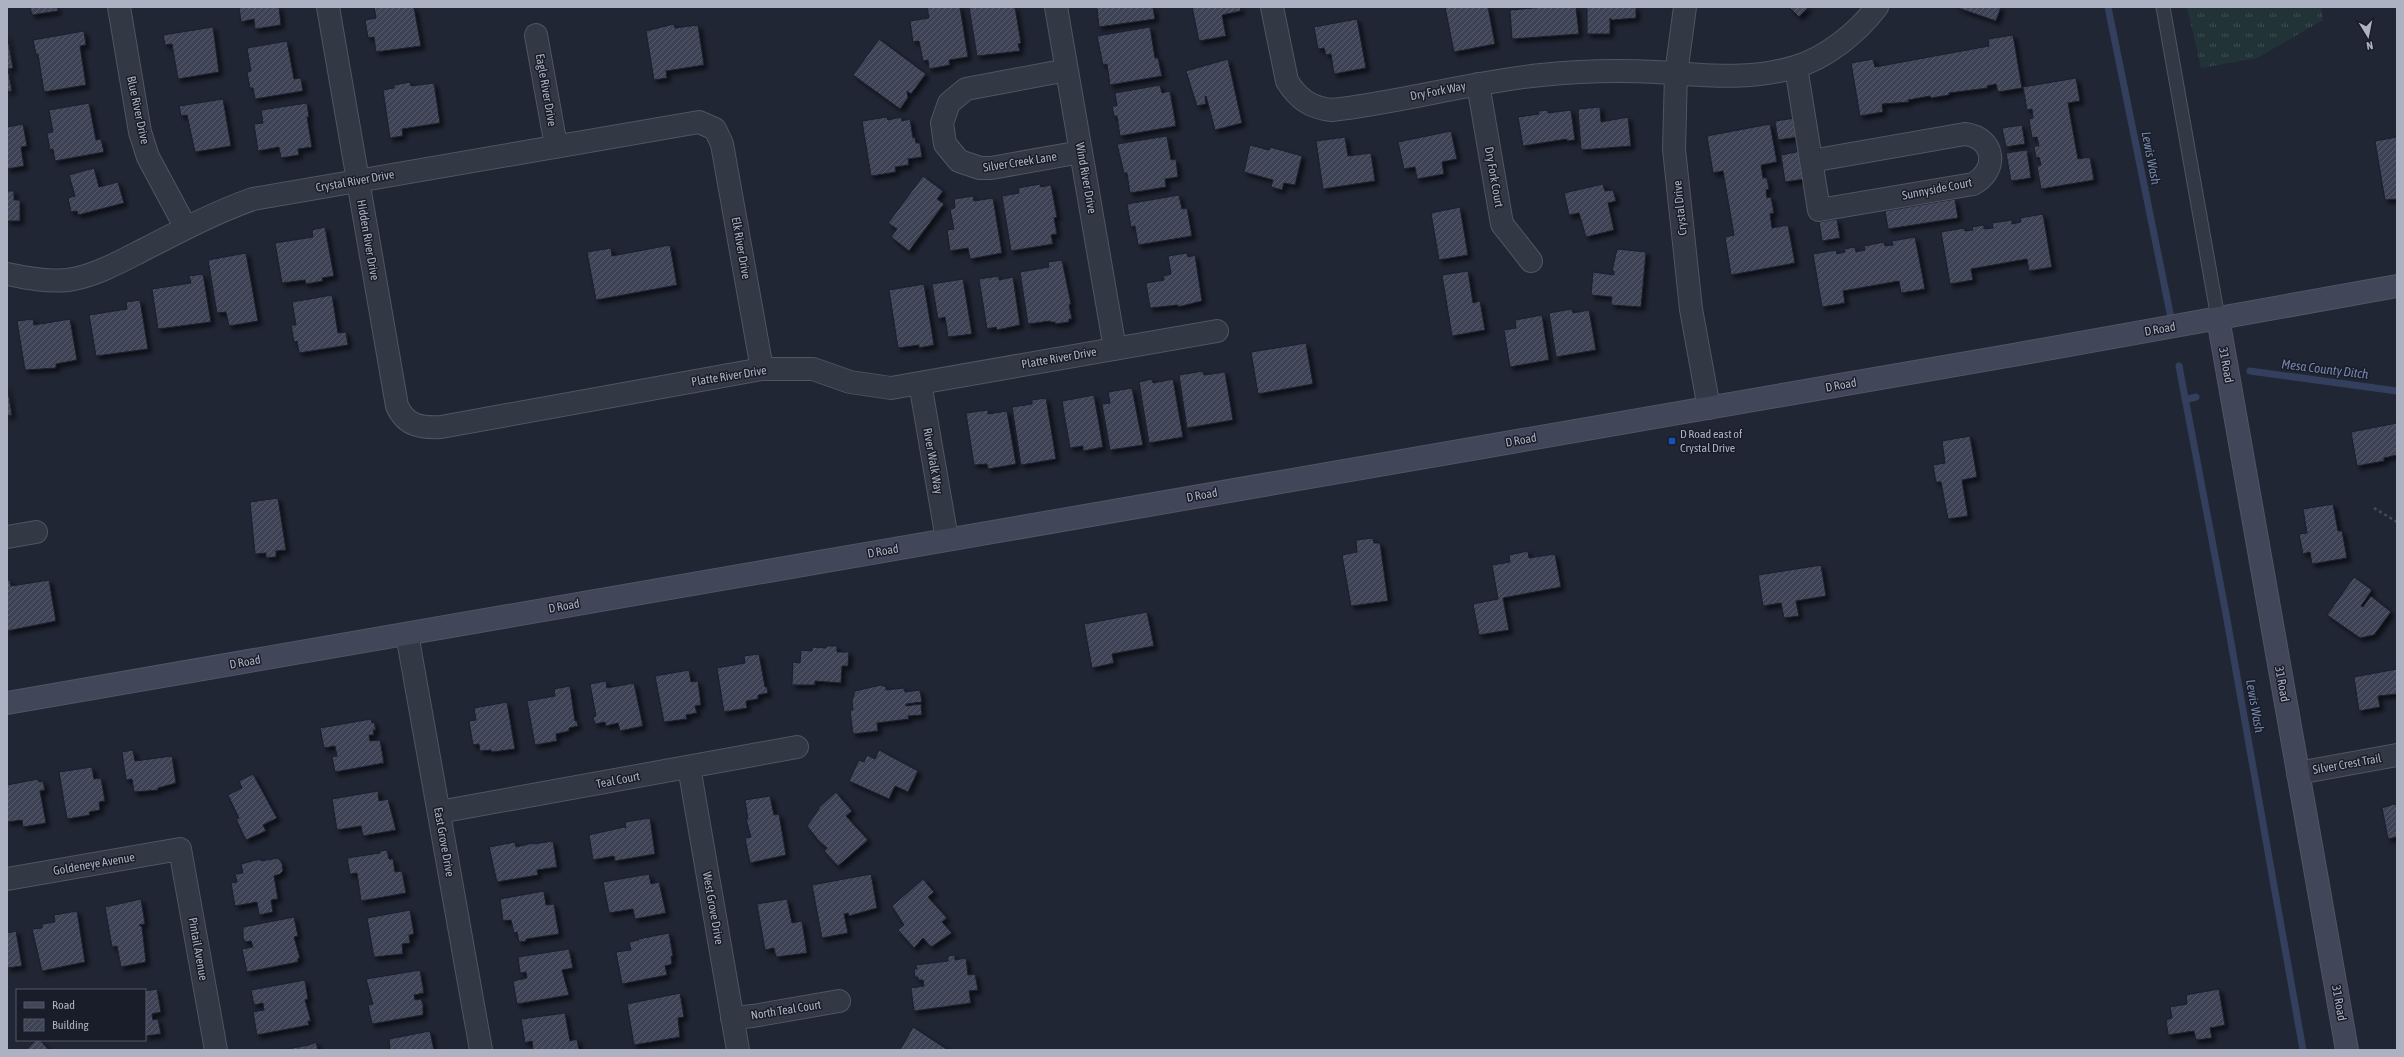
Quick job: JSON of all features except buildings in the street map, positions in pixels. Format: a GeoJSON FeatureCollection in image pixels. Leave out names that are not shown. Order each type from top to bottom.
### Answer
{"type":"FeatureCollection","features":[{"type":"Feature","properties":{"kind":"street","name":"Blue River Drive"},"geometry":{"type":"LineString","coordinates":[[119,7],[140,132],[148,157],[186,228]]}},
{"type":"Feature","properties":{"kind":"street","name":"Hidden River Drive"},"geometry":{"type":"LineString","coordinates":[[328,7],[397,406],[407,422]]}},
{"type":"Feature","properties":{"kind":"street","name":"Wind River Drive"},"geometry":{"type":"LineString","coordinates":[[1056,7],[1115,348]]}},
{"type":"Feature","properties":{"kind":"street","name":"Dry Fork Way"},"geometry":{"type":"LineString","coordinates":[[1272,7],[1287,81],[1292,91],[1310,105],[1332,110],[1478,84],[1541,75],[1593,71],[1735,77],[1773,72],[1796,67],[1837,44],[1855,30],[1877,7]]}},
{"type":"Feature","properties":{"kind":"street","name":"Crystal Drive"},"geometry":{"type":"LineString","coordinates":[[1685,7],[1676,74],[1675,157],[1691,309],[1709,408]]}},
{"type":"Feature","properties":{"kind":"street","name":"Eagle River Drive"},"geometry":{"type":"LineString","coordinates":[[536,35],[556,146]]}},
{"type":"Feature","properties":{"kind":"street","name":"Sunnyside Court"},"geometry":{"type":"LineString","coordinates":[[1796,67],[1811,161],[1819,210],[1973,184],[1987,173],[1990,156],[1988,149],[1979,138],[1965,134],[1811,161]]}},
{"type":"Feature","properties":{"kind":"street","name":"Silver Creek Lane"},"geometry":{"type":"LineString","coordinates":[[1067,70],[966,89],[956,94],[944,112],[942,134],[951,154],[964,164],[980,168],[1081,152]]}},
{"type":"Feature","properties":{"kind":"street","name":"Dry Fork Court"},"geometry":{"type":"LineString","coordinates":[[1478,84],[1502,224],[1531,261]]}},
{"type":"Feature","properties":{"kind":"street","name":"Crystal River Drive"},"geometry":{"type":"LineString","coordinates":[[7,274],[44,280],[69,280],[115,264],[220,210],[253,199],[682,124],[699,122],[715,128]]}},
{"type":"Feature","properties":{"kind":"street","name":"Elk River Drive"},"geometry":{"type":"LineString","coordinates":[[715,128],[722,144],[726,162],[762,369]]}},
{"type":"Feature","properties":{"kind":"street","name":"D Road"},"geometry":{"type":"LineString","coordinates":[[7,703],[1709,408],[2397,286]]}},
{"type":"Feature","properties":{"kind":"street","name":"31 Road"},"geometry":{"type":"LineString","coordinates":[[2218,318],[2347,1050]]}},
{"type":"Feature","properties":{"kind":"street","name":"Platte River Drive"},"geometry":{"type":"LineString","coordinates":[[407,422],[423,428],[441,427],[762,369],[813,369],[850,382],[891,388],[1217,330]]}},
{"type":"Feature","properties":{"kind":"street","name":"River Walk Way"},"geometry":{"type":"LineString","coordinates":[[920,383],[947,540]]}},
{"type":"Feature","properties":{"kind":"street"},"geometry":{"type":"LineString","coordinates":[[7,537],[36,532]]}},
{"type":"Feature","properties":{"kind":"street","name":"East Grove Drive"},"geometry":{"type":"LineString","coordinates":[[407,634],[481,1050]]}},
{"type":"Feature","properties":{"kind":"street","name":"Teal Court"},"geometry":{"type":"LineString","coordinates":[[439,812],[797,747]]}},
{"type":"Feature","properties":{"kind":"street","name":"Silver Crest Trail"},"geometry":{"type":"LineString","coordinates":[[2298,773],[2397,755]]}},
{"type":"Feature","properties":{"kind":"street","name":"West Grove Drive"},"geometry":{"type":"LineString","coordinates":[[689,767],[738,1050]]}},
{"type":"Feature","properties":{"kind":"street","name":"Goldeneye Avenue"},"geometry":{"type":"LineString","coordinates":[[7,878],[180,849]]}},
{"type":"Feature","properties":{"kind":"street","name":"Pintail Avenue"},"geometry":{"type":"LineString","coordinates":[[180,849],[216,1050]]}},
{"type":"Feature","properties":{"kind":"street","name":"North Teal Court"},"geometry":{"type":"LineString","coordinates":[[732,1018],[753,1016],[839,1001]]}},
{"type":"Feature","properties":{"kind":"lane"},"geometry":{"type":"LineString","coordinates":[[2163,7],[2218,318]]}},
{"type":"Feature","properties":{"kind":"path"},"geometry":{"type":"LineString","coordinates":[[2374,508],[2397,522]]}},
{"type":"Feature","properties":{"kind":"green space"},"geometry":{"type":"Polygon","coordinates":[[[2187,7],[2321,7],[2323,20],[2257,58],[2201,68],[2187,7]]]}},
{"type":"Feature","properties":{"kind":"waterway","name":"Lewis Wash"},"geometry":{"type":"LineString","coordinates":[[2108,7],[2170,313]]}},
{"type":"Feature","properties":{"kind":"waterway","name":"Lewis Wash"},"geometry":{"type":"LineString","coordinates":[[2179,366],[2226,614],[2303,1050]]}},
{"type":"Feature","properties":{"kind":"waterway","name":"Mesa County Ditch"},"geometry":{"type":"LineString","coordinates":[[2250,371],[2397,391]]}},
{"type":"Feature","properties":{"kind":"waterway","name":"Mesa County Ditch"},"geometry":{"type":"LineString","coordinates":[[2185,400],[2196,397]]}},
{"type":"Feature","properties":{"kind":"place","name":"D Road east of Crystal Drive"},"geometry":{"type":"Point","coordinates":[1672,441]}}]}
